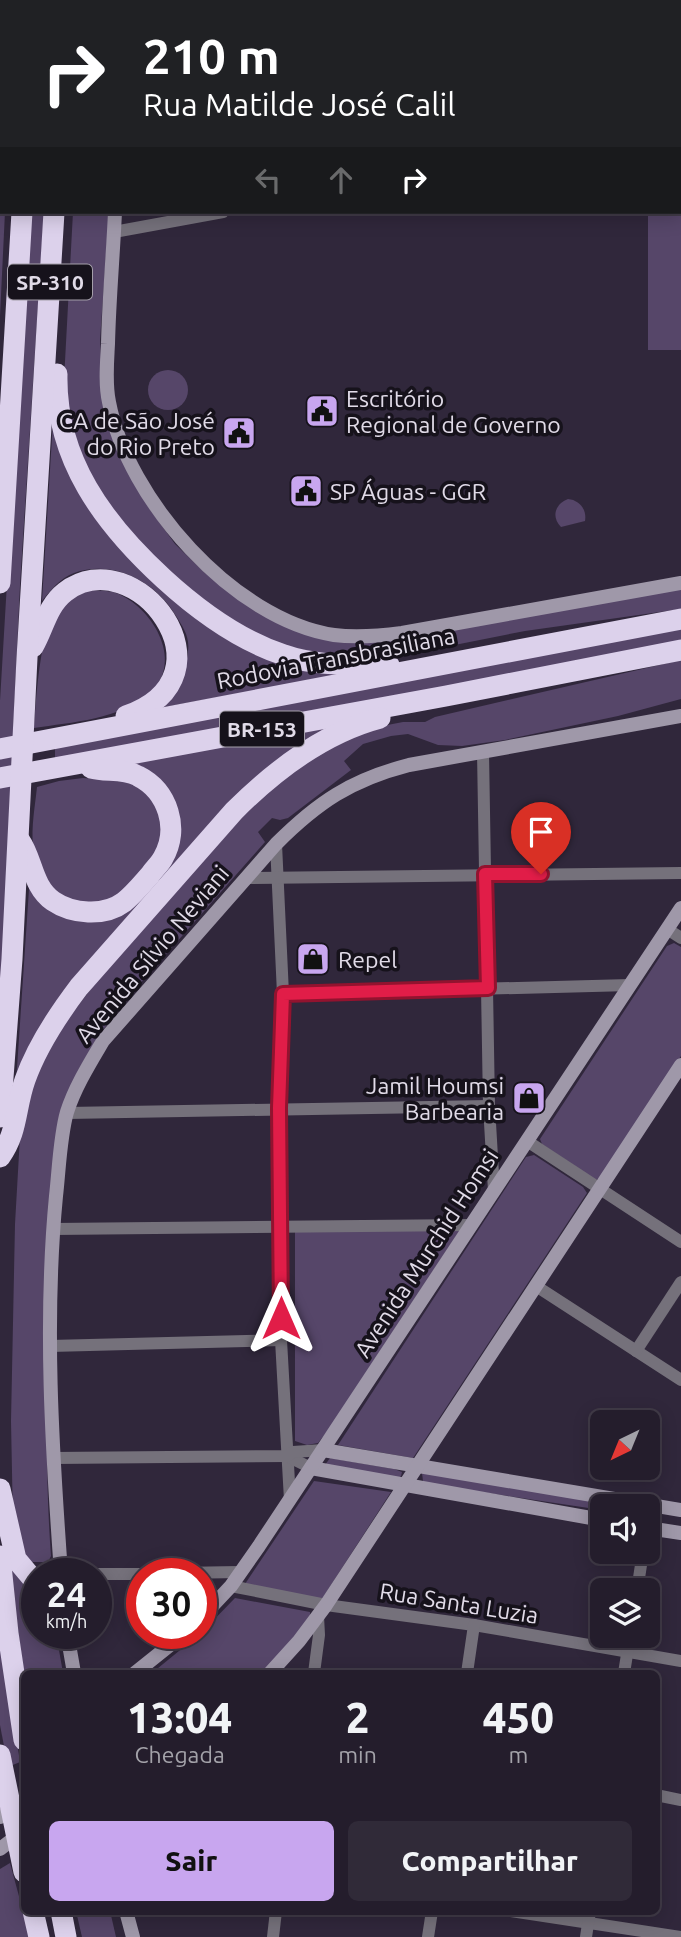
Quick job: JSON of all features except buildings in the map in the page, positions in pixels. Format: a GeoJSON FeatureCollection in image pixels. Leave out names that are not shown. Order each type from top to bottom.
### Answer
{"type":"FeatureCollection","features":[{"type":"Feature","properties":{"kind":"highway","name":"SP-310"},"geometry":{"type":"LineString","coordinates":[[0,583],[22,214]]}},
{"type":"Feature","properties":{"kind":"highway","name":"SP-310"},"geometry":{"type":"LineString","coordinates":[[0,1117],[12,959],[54,214]]}},
{"type":"Feature","properties":{"kind":"highway"},"geometry":{"type":"LineString","coordinates":[[46,346],[57,363],[56,395],[61,422],[70,450],[94,500],[116,531],[186,599],[219,624],[285,656],[323,664],[391,665],[425,661],[447,663]]}},
{"type":"Feature","properties":{"kind":"highway"},"geometry":{"type":"LineString","coordinates":[[0,394],[11,370]]}},
{"type":"Feature","properties":{"kind":"highway"},"geometry":{"type":"LineString","coordinates":[[27,658],[53,605],[78,584],[93,579],[108,579],[136,590],[171,626],[179,657],[174,676],[153,702],[105,728]]}},
{"type":"Feature","properties":{"kind":"highway","name":"Rodovia Transbrasiliana"},"geometry":{"type":"LineString","coordinates":[[0,749],[681,619]]}},
{"type":"Feature","properties":{"kind":"highway","name":"BR-153"},"geometry":{"type":"LineString","coordinates":[[0,778],[681,650]]}},
{"type":"Feature","properties":{"kind":"highway"},"geometry":{"type":"LineString","coordinates":[[0,1157],[11,1142],[24,1083],[31,1065],[60,1012],[234,811],[289,762],[325,740],[359,724],[422,708],[446,696]]}},
{"type":"Feature","properties":{"kind":"highway"},"geometry":{"type":"LineString","coordinates":[[18,837],[28,853],[32,871],[41,889],[52,900],[69,909],[86,912],[105,910],[121,904],[136,891],[163,857],[170,838],[171,819],[165,802],[153,786],[137,775],[94,769],[79,764]]}},
{"type":"Feature","properties":{"kind":"highway"},"geometry":{"type":"LineString","coordinates":[[0,1489],[10,1543],[16,1559],[21,1564]]}},
{"type":"Feature","properties":{"kind":"highway"},"geometry":{"type":"LineString","coordinates":[[0,1556],[21,1720]]}},
{"type":"Feature","properties":{"kind":"highway"},"geometry":{"type":"LineString","coordinates":[[2,1763],[21,1857]]}},
{"type":"Feature","properties":{"kind":"highway"},"geometry":{"type":"LineString","coordinates":[[34,1915],[39,1937]]}},
{"type":"Feature","properties":{"kind":"highway"},"geometry":{"type":"LineString","coordinates":[[62,1915],[66,1937]]}},
{"type":"Feature","properties":{"kind":"main road"},"geometry":{"type":"LineString","coordinates":[[115,214],[108,316],[109,402],[124,449],[147,492],[179,539],[211,571],[260,606],[304,627],[333,635],[368,637],[681,583]]}},
{"type":"Feature","properties":{"kind":"main road","name":"Avenida Sílvio Neviani"},"geometry":{"type":"LineString","coordinates":[[60,1558],[52,1458],[50,1346],[53,1229],[67,1113],[82,1078],[103,1041],[276,844],[327,798],[377,773],[409,765],[681,716]]}},
{"type":"Feature","properties":{"kind":"main road","name":"Avenida Murchid Homsi"},"geometry":{"type":"LineString","coordinates":[[217,1601],[231,1586],[290,1500],[681,908]]}},
{"type":"Feature","properties":{"kind":"main road"},"geometry":{"type":"LineString","coordinates":[[273,1670],[322,1610],[681,1065]]}},
{"type":"Feature","properties":{"kind":"main road"},"geometry":{"type":"LineString","coordinates":[[323,1450],[590,1495]]}},
{"type":"Feature","properties":{"kind":"main road"},"geometry":{"type":"LineString","coordinates":[[311,1468],[590,1518]]}},
{"type":"Feature","properties":{"kind":"main road"},"geometry":{"type":"LineString","coordinates":[[660,1507],[681,1510]]}},
{"type":"Feature","properties":{"kind":"main road"},"geometry":{"type":"LineString","coordinates":[[660,1528],[681,1533]]}},
{"type":"Feature","properties":{"kind":"main road"},"geometry":{"type":"LineString","coordinates":[[70,1649],[73,1670]]}},
{"type":"Feature","properties":{"kind":"main road"},"geometry":{"type":"LineString","coordinates":[[139,1670],[165,1649]]}},
{"type":"Feature","properties":{"kind":"main road"},"geometry":{"type":"LineString","coordinates":[[0,1817],[21,1802]]}},
{"type":"Feature","properties":{"kind":"main road"},"geometry":{"type":"LineString","coordinates":[[0,1849],[21,1832]]}},
{"type":"Feature","properties":{"kind":"main road"},"geometry":{"type":"LineString","coordinates":[[127,1915],[133,1937]]}},
{"type":"Feature","properties":{"kind":"street"},"geometry":{"type":"LineString","coordinates":[[114,232],[212,214]]}},
{"type":"Feature","properties":{"kind":"street"},"geometry":{"type":"LineString","coordinates":[[483,752],[489,1106],[494,1191]]}},
{"type":"Feature","properties":{"kind":"street"},"geometry":{"type":"LineString","coordinates":[[276,844],[283,994],[279,1108],[281,1340],[290,1500]]}},
{"type":"Feature","properties":{"kind":"street"},"geometry":{"type":"LineString","coordinates":[[246,878],[681,873]]}},
{"type":"Feature","properties":{"kind":"street"},"geometry":{"type":"LineString","coordinates":[[667,929],[681,938]]}},
{"type":"Feature","properties":{"kind":"street"},"geometry":{"type":"LineString","coordinates":[[283,994],[630,985]]}},
{"type":"Feature","properties":{"kind":"street"},"geometry":{"type":"LineString","coordinates":[[67,1113],[489,1106]]}},
{"type":"Feature","properties":{"kind":"street"},"geometry":{"type":"LineString","coordinates":[[527,1141],[681,1242]]}},
{"type":"Feature","properties":{"kind":"street"},"geometry":{"type":"LineString","coordinates":[[53,1229],[472,1225]]}},
{"type":"Feature","properties":{"kind":"street"},"geometry":{"type":"LineString","coordinates":[[636,1351],[681,1282]]}},
{"type":"Feature","properties":{"kind":"street"},"geometry":{"type":"LineString","coordinates":[[536,1286],[681,1380]]}},
{"type":"Feature","properties":{"kind":"street"},"geometry":{"type":"LineString","coordinates":[[50,1346],[281,1340]]}},
{"type":"Feature","properties":{"kind":"street"},"geometry":{"type":"LineString","coordinates":[[287,1456],[293,1452],[323,1450]]}},
{"type":"Feature","properties":{"kind":"street"},"geometry":{"type":"LineString","coordinates":[[52,1458],[287,1456],[311,1468]]}},
{"type":"Feature","properties":{"kind":"street"},"geometry":{"type":"LineString","coordinates":[[217,1573],[240,1573]]}},
{"type":"Feature","properties":{"kind":"street","name":"Rua Santa Luzia"},"geometry":{"type":"LineString","coordinates":[[231,1586],[322,1610],[474,1625],[681,1661]]}},
{"type":"Feature","properties":{"kind":"street"},"geometry":{"type":"LineString","coordinates":[[314,1670],[322,1610]]}},
{"type":"Feature","properties":{"kind":"street"},"geometry":{"type":"LineString","coordinates":[[467,1670],[474,1625]]}},
{"type":"Feature","properties":{"kind":"street"},"geometry":{"type":"LineString","coordinates":[[624,1670],[628,1648]]}},
{"type":"Feature","properties":{"kind":"street"},"geometry":{"type":"LineString","coordinates":[[660,1797],[681,1800]]}},
{"type":"Feature","properties":{"kind":"street"},"geometry":{"type":"LineString","coordinates":[[273,1937],[276,1915]]}},
{"type":"Feature","properties":{"kind":"street"},"geometry":{"type":"LineString","coordinates":[[428,1937],[431,1915]]}},
{"type":"Feature","properties":{"kind":"street"},"geometry":{"type":"LineString","coordinates":[[563,1915],[589,1917],[681,1937]]}},
{"type":"Feature","properties":{"kind":"street"},"geometry":{"type":"LineString","coordinates":[[586,1937],[589,1917]]}},
{"type":"Feature","properties":{"kind":"shaded area"},"geometry":{"type":"Polygon","coordinates":[[[0,214],[5,214],[0,316],[0,214]]]}},
{"type":"Feature","properties":{"kind":"shaded area"},"geometry":{"type":"Polygon","coordinates":[[[29,214],[44,214],[20,585],[0,1013],[0,701],[29,214]]]}},
{"type":"Feature","properties":{"kind":"shaded area"},"geometry":{"type":"Polygon","coordinates":[[[73,214],[109,214],[100,340],[103,401],[119,453],[149,508],[175,544],[205,573],[255,607],[337,640],[681,589],[681,609],[525,631],[394,657],[334,657],[271,642],[214,609],[138,543],[116,518],[85,465],[70,424],[64,380],[73,214]]]}},
{"type":"Feature","properties":{"kind":"shaded area"},"geometry":{"type":"Polygon","coordinates":[[[648,214],[681,214],[681,350],[648,350],[648,214]]]}},
{"type":"Feature","properties":{"kind":"shaded area"},"geometry":{"type":"Polygon","coordinates":[[[168,370],[176,371],[182,376],[187,382],[187,398],[182,404],[176,409],[168,410],[160,409],[154,404],[149,398],[148,390],[149,382],[154,376],[160,371],[168,370]]]}},
{"type":"Feature","properties":{"kind":"shaded area"},"geometry":{"type":"Polygon","coordinates":[[[53,421],[64,455],[212,625],[346,674],[159,708],[182,674],[188,646],[181,624],[157,593],[132,576],[119,571],[89,569],[64,578],[42,601],[53,421]]]}},
{"type":"Feature","properties":{"kind":"shaded area"},"geometry":{"type":"Polygon","coordinates":[[[568,499],[581,506],[585,521],[561,527],[555,515],[557,507],[568,499]]]}},
{"type":"Feature","properties":{"kind":"shaded area"},"geometry":{"type":"Polygon","coordinates":[[[89,590],[116,593],[141,609],[159,635],[164,650],[165,665],[161,679],[151,692],[125,709],[95,718],[34,728],[40,666],[51,619],[57,610],[89,590]]]}},
{"type":"Feature","properties":{"kind":"shaded area"},"geometry":{"type":"Polygon","coordinates":[[[681,629],[681,643],[55,761],[55,746],[681,629]]]}},
{"type":"Feature","properties":{"kind":"shaded area"},"geometry":{"type":"Polygon","coordinates":[[[681,660],[681,699],[618,716],[505,740],[462,746],[438,745],[408,734],[363,744],[344,761],[351,770],[288,818],[272,818],[258,832],[265,842],[129,996],[97,1038],[79,1069],[63,1110],[48,1389],[51,1556],[26,1558],[23,1555],[13,1523],[11,1421],[15,1224],[21,1119],[29,1090],[55,1036],[106,969],[270,786],[329,746],[377,727],[403,722],[425,722],[435,717],[681,660]]]}},
{"type":"Feature","properties":{"kind":"shaded area"},"geometry":{"type":"Polygon","coordinates":[[[338,726],[242,793],[16,1083],[29,889],[51,909],[103,918],[176,834],[130,763],[338,726]]]}},
{"type":"Feature","properties":{"kind":"shaded area"},"geometry":{"type":"Polygon","coordinates":[[[83,778],[118,780],[136,785],[153,802],[162,823],[162,834],[157,847],[140,873],[118,894],[95,904],[72,901],[52,888],[39,869],[33,846],[37,787],[83,778]]]}},
{"type":"Feature","properties":{"kind":"shaded area"},"geometry":{"type":"Polygon","coordinates":[[[674,943],[681,947],[681,1056],[602,1176],[596,1180],[542,1144],[540,1139],[667,946],[674,943]]]}},
{"type":"Feature","properties":{"kind":"shaded area"},"geometry":{"type":"Polygon","coordinates":[[[534,1155],[583,1187],[587,1193],[413,1458],[338,1445],[526,1157],[534,1155]]]}},
{"type":"Feature","properties":{"kind":"shaded area"},"geometry":{"type":"Polygon","coordinates":[[[295,1229],[460,1230],[329,1429],[318,1443],[307,1445],[295,1441],[295,1229]]]}},
{"type":"Feature","properties":{"kind":"shaded area"},"geometry":{"type":"Polygon","coordinates":[[[330,1458],[402,1472],[396,1480],[325,1465],[330,1458]]]}},
{"type":"Feature","properties":{"kind":"shaded area"},"geometry":{"type":"Polygon","coordinates":[[[422,1473],[590,1499],[590,1508],[428,1484],[423,1481],[422,1473]]]}},
{"type":"Feature","properties":{"kind":"shaded area"},"geometry":{"type":"Polygon","coordinates":[[[314,1481],[391,1492],[322,1599],[245,1584],[314,1481]]]}},
{"type":"Feature","properties":{"kind":"shaded area"},"geometry":{"type":"Polygon","coordinates":[[[8,1561],[21,1576],[21,1649],[59,1649],[62,1670],[24,1670],[8,1561]]]}},
{"type":"Feature","properties":{"kind":"shaded area"},"geometry":{"type":"Polygon","coordinates":[[[235,1598],[310,1612],[310,1618],[266,1670],[156,1670],[181,1649],[217,1649],[217,1617],[235,1598]]]}},
{"type":"Feature","properties":{"kind":"shaded area"},"geometry":{"type":"Polygon","coordinates":[[[0,1632],[20,1762],[8,1767],[0,1725],[0,1632]]]}},
{"type":"Feature","properties":{"kind":"shaded area"},"geometry":{"type":"Polygon","coordinates":[[[10,1863],[21,1904],[21,1915],[24,1915],[30,1937],[0,1937],[0,1869],[10,1863]]]}},
{"type":"Feature","properties":{"kind":"shaded area"},"geometry":{"type":"Polygon","coordinates":[[[77,1915],[111,1915],[116,1937],[82,1937],[77,1915]]]}},
{"type":"Feature","properties":{"kind":"place","name":"Escritório Regional de Governo"},"geometry":{"type":"Point","coordinates":[322,411]}},
{"type":"Feature","properties":{"kind":"place","name":"CA de São José do Rio Preto"},"geometry":{"type":"Point","coordinates":[239,433]}},
{"type":"Feature","properties":{"kind":"place","name":"SP Águas - GGR"},"geometry":{"type":"Point","coordinates":[306,491]}},
{"type":"Feature","properties":{"kind":"place","name":"Repel"},"geometry":{"type":"Point","coordinates":[313,959]}},
{"type":"Feature","properties":{"kind":"place","name":"Jamil Houmsi Barbearia"},"geometry":{"type":"Point","coordinates":[529,1098]}},
{"type":"Feature","properties":{"kind":"route"},"geometry":{"type":"LineString","coordinates":[[281,1318],[279,1108],[283,994],[488,988],[485,874],[541,874]]}}]}
